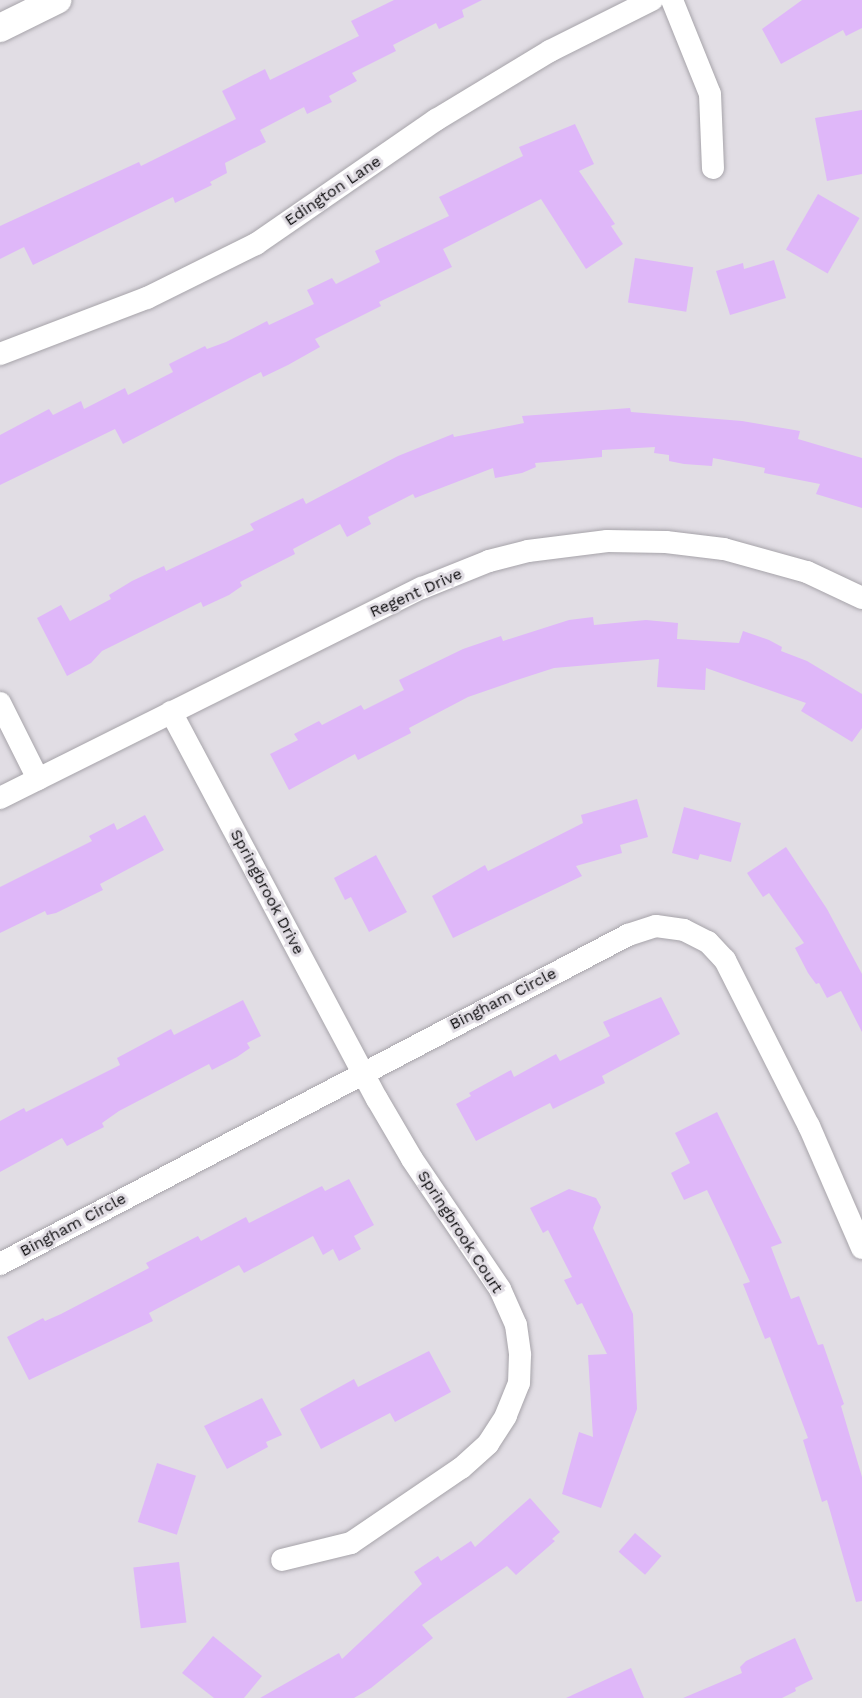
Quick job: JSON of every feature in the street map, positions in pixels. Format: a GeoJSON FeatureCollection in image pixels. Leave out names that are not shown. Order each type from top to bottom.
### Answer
{"type":"FeatureCollection","features":[{"type":"Feature","properties":{"kind":"street"},"geometry":{"type":"LineString","coordinates":[[0,28],[57,0]]}},
{"type":"Feature","properties":{"kind":"street","name":"Edington Lane"},"geometry":{"type":"LineString","coordinates":[[0,354],[147,298],[256,244],[436,120],[550,51],[652,0]]}},
{"type":"Feature","properties":{"kind":"street"},"geometry":{"type":"LineString","coordinates":[[672,0],[710,94],[713,168]]}},
{"type":"Feature","properties":{"kind":"street","name":"Regent Drive"},"geometry":{"type":"LineString","coordinates":[[0,798],[422,588],[489,561],[528,551],[607,541],[666,542],[724,549],[807,572],[862,598]]}},
{"type":"Feature","properties":{"kind":"street"},"geometry":{"type":"LineString","coordinates":[[0,703],[38,779]]}},
{"type":"Feature","properties":{"kind":"street","name":"Springbrook Drive"},"geometry":{"type":"LineString","coordinates":[[171,712],[362,1072]]}},
{"type":"Feature","properties":{"kind":"street","name":"Bingham Circle"},"geometry":{"type":"LineString","coordinates":[[0,1264],[362,1072],[628,935],[656,926],[684,930],[708,942],[725,960],[809,1126],[862,1248]]}},
{"type":"Feature","properties":{"kind":"street","name":"Springbrook Court"},"geometry":{"type":"LineString","coordinates":[[282,1560],[351,1542],[460,1468],[488,1444],[507,1416],[519,1383],[516,1324],[500,1289],[412,1159],[362,1072]]}},
{"type":"Feature","properties":{"kind":"building"},"geometry":{"type":"Polygon","coordinates":[[[394,0],[482,0],[462,10],[464,17],[439,29],[436,23],[393,45],[396,51],[352,73],[357,81],[329,96],[332,102],[307,114],[304,107],[260,130],[266,142],[225,163],[227,173],[210,182],[212,185],[175,203],[173,197],[33,265],[24,247],[0,259],[0,226],[139,162],[141,166],[236,119],[222,91],[265,69],[270,80],[359,36],[351,21],[394,0]]]}},
{"type":"Feature","properties":{"kind":"building"},"geometry":{"type":"Polygon","coordinates":[[[802,0],[862,0],[862,28],[846,36],[843,30],[781,64],[762,29],[802,0]]]}},
{"type":"Feature","properties":{"kind":"building"},"geometry":{"type":"Polygon","coordinates":[[[862,110],[862,174],[827,181],[815,118],[862,110]]]}},
{"type":"Feature","properties":{"kind":"building"},"geometry":{"type":"Polygon","coordinates":[[[575,124],[594,164],[579,171],[615,224],[611,226],[623,244],[586,269],[541,199],[443,249],[452,267],[379,302],[381,306],[315,339],[320,347],[288,365],[263,377],[261,372],[123,444],[115,429],[0,485],[0,435],[49,409],[53,415],[81,401],[84,409],[125,388],[128,395],[173,372],[169,364],[205,346],[207,349],[226,342],[267,321],[269,325],[314,304],[307,290],[332,278],[336,284],[380,262],[375,251],[449,216],[439,197],[523,156],[519,147],[575,124]]]}},
{"type":"Feature","properties":{"kind":"building"},"geometry":{"type":"Polygon","coordinates":[[[818,194],[860,218],[828,273],[786,249],[818,194]]]}},
{"type":"Feature","properties":{"kind":"building"},"geometry":{"type":"Polygon","coordinates":[[[635,258],[693,267],[686,312],[628,302],[635,258]]]}},
{"type":"Feature","properties":{"kind":"building"},"geometry":{"type":"Polygon","coordinates":[[[774,260],[786,298],[730,315],[716,271],[743,263],[744,269],[774,260]]]}},
{"type":"Feature","properties":{"kind":"building"},"geometry":{"type":"Polygon","coordinates":[[[630,408],[631,412],[742,421],[800,431],[798,439],[862,458],[862,508],[816,494],[820,484],[764,473],[765,468],[713,458],[712,466],[684,464],[669,461],[669,455],[654,453],[655,447],[602,450],[602,457],[535,463],[536,467],[522,473],[495,478],[493,468],[415,498],[413,494],[368,517],[371,524],[347,537],[340,524],[293,549],[295,554],[240,582],[242,586],[229,595],[203,607],[201,602],[102,651],[91,663],[67,676],[37,618],[61,605],[70,621],[111,599],[109,595],[132,581],[164,566],[166,571],[254,530],[250,524],[303,498],[306,504],[398,456],[453,434],[454,437],[524,423],[522,416],[630,408]]]}},
{"type":"Feature","properties":{"kind":"building"},"geometry":{"type":"Polygon","coordinates":[[[593,617],[594,625],[646,620],[678,623],[677,639],[739,643],[743,631],[769,640],[782,647],[781,651],[807,661],[862,694],[862,728],[852,742],[801,711],[806,703],[706,668],[705,690],[657,687],[659,659],[554,668],[468,697],[409,728],[411,733],[358,760],[355,754],[289,790],[270,754],[298,740],[294,734],[319,721],[322,725],[361,705],[364,710],[404,690],[399,680],[463,649],[501,636],[503,641],[569,620],[593,617]]]}},
{"type":"Feature","properties":{"kind":"building"},"geometry":{"type":"Polygon","coordinates":[[[637,799],[648,837],[620,845],[622,853],[576,866],[582,876],[453,938],[432,896],[485,865],[488,871],[583,823],[581,815],[637,799]]]}},
{"type":"Feature","properties":{"kind":"building"},"geometry":{"type":"Polygon","coordinates":[[[684,807],[741,823],[731,862],[700,854],[698,860],[672,853],[684,807]]]}},
{"type":"Feature","properties":{"kind":"building"},"geometry":{"type":"Polygon","coordinates":[[[145,815],[164,850],[100,884],[103,890],[56,913],[47,915],[45,911],[0,933],[0,887],[92,841],[89,836],[114,823],[117,830],[145,815]]]}},
{"type":"Feature","properties":{"kind":"building"},"geometry":{"type":"Polygon","coordinates":[[[786,847],[827,909],[862,974],[862,1032],[841,991],[827,998],[819,983],[816,984],[808,973],[795,948],[804,943],[769,893],[763,897],[747,873],[786,847]]]}},
{"type":"Feature","properties":{"kind":"building"},"geometry":{"type":"Polygon","coordinates":[[[376,855],[407,912],[369,932],[351,897],[345,900],[334,878],[376,855]]]}},
{"type":"Feature","properties":{"kind":"building"},"geometry":{"type":"Polygon","coordinates":[[[661,997],[680,1034],[602,1076],[605,1083],[553,1109],[550,1103],[476,1141],[456,1104],[471,1096],[469,1093],[511,1070],[514,1077],[556,1054],[560,1061],[610,1036],[603,1022],[661,997]]]}},
{"type":"Feature","properties":{"kind":"building"},"geometry":{"type":"Polygon","coordinates":[[[243,1000],[261,1036],[247,1043],[250,1048],[212,1070],[209,1064],[119,1111],[102,1123],[104,1127],[67,1146],[62,1138],[0,1172],[0,1121],[24,1108],[26,1112],[120,1065],[117,1058],[171,1029],[174,1035],[243,1000]]]}},
{"type":"Feature","properties":{"kind":"building"},"geometry":{"type":"Polygon","coordinates":[[[717,1112],[782,1243],[771,1247],[791,1299],[799,1296],[818,1345],[823,1344],[844,1404],[841,1406],[862,1477],[862,1601],[856,1602],[827,1500],[822,1502],[803,1440],[808,1438],[770,1337],[765,1339],[743,1284],[750,1282],[707,1190],[684,1200],[671,1173],[690,1163],[675,1133],[717,1112]]]}},
{"type":"Feature","properties":{"kind":"building"},"geometry":{"type":"Polygon","coordinates":[[[349,1179],[374,1225],[354,1236],[361,1249],[339,1261],[333,1249],[323,1255],[313,1236],[244,1273],[239,1265],[149,1313],[153,1321],[29,1380],[7,1337],[43,1318],[45,1321],[61,1314],[149,1268],[146,1263],[198,1236],[201,1241],[246,1217],[249,1223],[322,1186],[325,1191],[349,1179]]]}},
{"type":"Feature","properties":{"kind":"building"},"geometry":{"type":"Polygon","coordinates":[[[569,1189],[596,1198],[601,1207],[593,1228],[633,1314],[637,1409],[601,1508],[562,1494],[579,1432],[593,1437],[588,1355],[607,1354],[582,1303],[577,1305],[564,1280],[572,1277],[548,1230],[543,1233],[530,1208],[569,1189]]]}},
{"type":"Feature","properties":{"kind":"building"},"geometry":{"type":"Polygon","coordinates":[[[429,1351],[451,1392],[395,1422],[390,1413],[321,1449],[300,1409],[354,1379],[358,1387],[429,1351]]]}},
{"type":"Feature","properties":{"kind":"building"},"geometry":{"type":"Polygon","coordinates":[[[262,1398],[282,1435],[266,1442],[268,1447],[227,1469],[204,1426],[262,1398]]]}},
{"type":"Feature","properties":{"kind":"building"},"geometry":{"type":"Polygon","coordinates":[[[157,1463],[196,1476],[177,1535],[138,1522],[157,1463]]]}},
{"type":"Feature","properties":{"kind":"building"},"geometry":{"type":"Polygon","coordinates":[[[530,1498],[560,1532],[552,1539],[555,1541],[516,1575],[507,1566],[422,1625],[433,1638],[371,1688],[354,1698],[260,1698],[339,1653],[342,1659],[422,1584],[414,1572],[438,1556],[441,1561],[471,1541],[475,1547],[530,1498]]]}},
{"type":"Feature","properties":{"kind":"building"},"geometry":{"type":"Polygon","coordinates":[[[635,1533],[661,1556],[645,1575],[619,1552],[635,1533]]]}},
{"type":"Feature","properties":{"kind":"building"},"geometry":{"type":"Polygon","coordinates":[[[179,1562],[186,1623],[141,1628],[133,1568],[179,1562]]]}},
{"type":"Feature","properties":{"kind":"building"},"geometry":{"type":"Polygon","coordinates":[[[213,1636],[262,1676],[244,1698],[214,1698],[182,1673],[213,1636]]]}},
{"type":"Feature","properties":{"kind":"building"},"geometry":{"type":"Polygon","coordinates":[[[795,1638],[813,1679],[795,1688],[796,1691],[782,1698],[683,1698],[742,1673],[740,1667],[746,1661],[795,1638]]]}},
{"type":"Feature","properties":{"kind":"building"},"geometry":{"type":"Polygon","coordinates":[[[631,1668],[644,1698],[566,1698],[631,1668]]]}}]}
